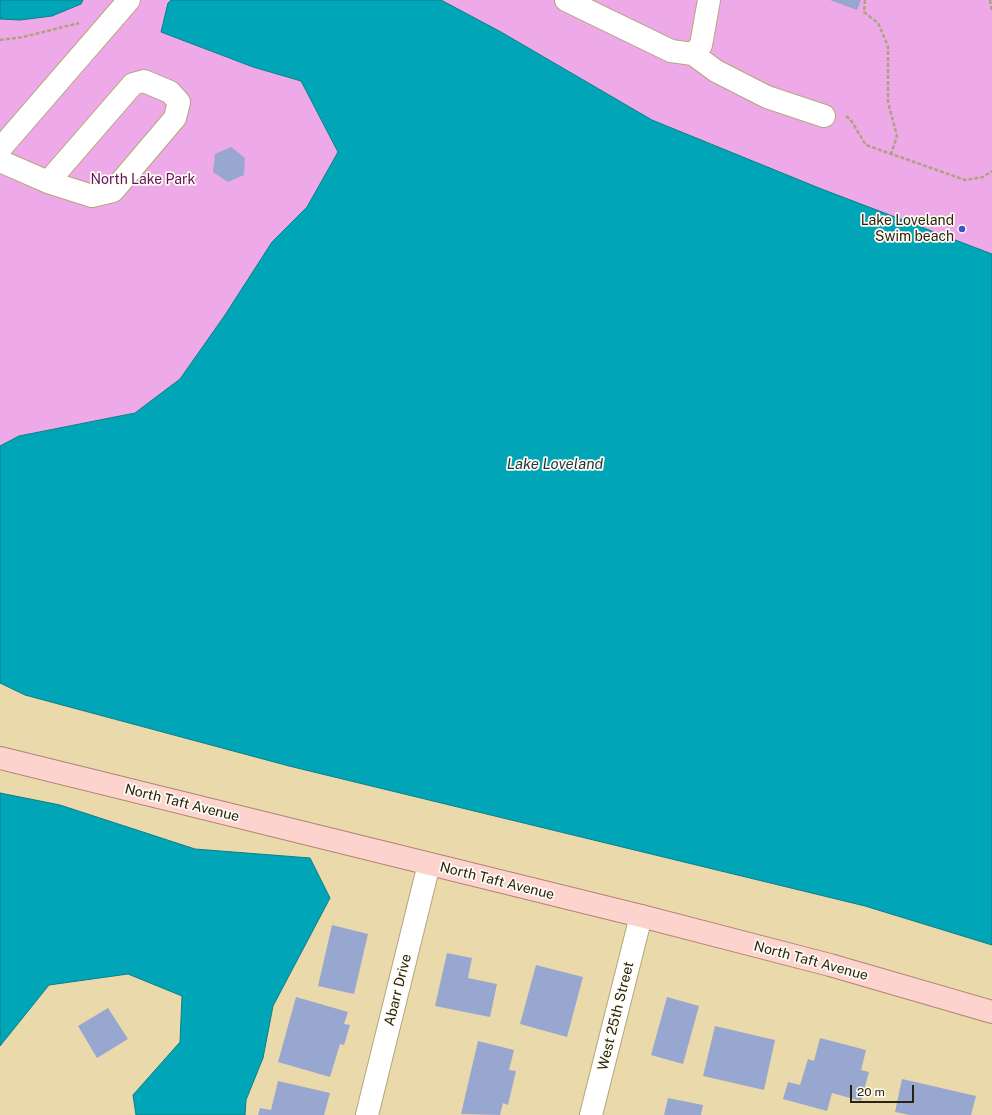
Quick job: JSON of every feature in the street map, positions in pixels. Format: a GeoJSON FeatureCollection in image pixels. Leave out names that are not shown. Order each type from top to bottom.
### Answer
{"type":"FeatureCollection","features":[{"type":"Feature","properties":{"kind":"main road","name":"North Taft Avenue"},"geometry":{"type":"LineString","coordinates":[[0,758],[640,916],[830,965],[992,1012]]}},
{"type":"Feature","properties":{"kind":"street"},"geometry":{"type":"LineString","coordinates":[[0,149],[129,0]]}},
{"type":"Feature","properties":{"kind":"street"},"geometry":{"type":"LineString","coordinates":[[566,0],[671,51],[693,54],[716,71],[767,97],[824,116]]}},
{"type":"Feature","properties":{"kind":"street"},"geometry":{"type":"LineString","coordinates":[[693,54],[701,45],[709,0]]}},
{"type":"Feature","properties":{"kind":"street"},"geometry":{"type":"LineString","coordinates":[[0,161],[48,182],[92,196],[113,191],[175,118],[179,102],[170,92],[144,81],[133,84],[48,182]]}},
{"type":"Feature","properties":{"kind":"street","name":"Abarr Drive"},"geometry":{"type":"LineString","coordinates":[[367,1115],[429,864]]}},
{"type":"Feature","properties":{"kind":"street","name":"West 25th Street"},"geometry":{"type":"LineString","coordinates":[[591,1115],[640,916]]}},
{"type":"Feature","properties":{"kind":"path"},"geometry":{"type":"LineString","coordinates":[[865,0],[864,12],[878,23],[888,46],[888,102],[896,136],[891,154]]}},
{"type":"Feature","properties":{"kind":"path"},"geometry":{"type":"LineString","coordinates":[[990,0],[992,11]]}},
{"type":"Feature","properties":{"kind":"path"},"geometry":{"type":"LineString","coordinates":[[0,40],[23,37],[82,22]]}},
{"type":"Feature","properties":{"kind":"path"},"geometry":{"type":"LineString","coordinates":[[824,116],[837,112],[846,116],[850,119],[866,145],[940,172],[965,180],[984,177],[992,171]]}},
{"type":"Feature","properties":{"kind":"green space","name":"North Lake Park"},"geometry":{"type":"Polygon","coordinates":[[[0,0],[171,0],[168,3],[162,32],[253,67],[301,81],[338,152],[307,207],[272,242],[225,315],[180,379],[135,413],[19,436],[0,446],[0,0]]]}},
{"type":"Feature","properties":{"kind":"green space"},"geometry":{"type":"Polygon","coordinates":[[[441,0],[992,0],[992,254],[819,188],[652,120],[501,32],[441,0]]]}},
{"type":"Feature","properties":{"kind":"water"},"geometry":{"type":"Polygon","coordinates":[[[0,0],[83,0],[81,4],[52,16],[20,20],[0,19],[0,0]]]}},
{"type":"Feature","properties":{"kind":"water","name":"Lake Loveland"},"geometry":{"type":"Polygon","coordinates":[[[171,0],[441,0],[501,32],[652,120],[819,188],[992,254],[992,945],[865,906],[289,766],[25,695],[0,683],[0,446],[19,436],[135,413],[180,379],[225,315],[272,242],[307,207],[338,152],[301,81],[253,67],[161,32],[168,3],[171,0]]]}},
{"type":"Feature","properties":{"kind":"water"},"geometry":{"type":"Polygon","coordinates":[[[0,793],[60,805],[195,849],[310,858],[330,898],[273,1006],[263,1058],[246,1100],[245,1115],[136,1115],[133,1095],[180,1042],[182,996],[128,974],[49,985],[0,1046],[0,793]]]}},
{"type":"Feature","properties":{"kind":"building"},"geometry":{"type":"Polygon","coordinates":[[[830,0],[861,0],[857,10],[830,0]]]}},
{"type":"Feature","properties":{"kind":"building"},"geometry":{"type":"Polygon","coordinates":[[[231,147],[245,158],[244,175],[228,182],[213,172],[215,154],[231,147]]]}},
{"type":"Feature","properties":{"kind":"building"},"geometry":{"type":"Polygon","coordinates":[[[332,925],[368,934],[354,994],[318,986],[332,925]]]}},
{"type":"Feature","properties":{"kind":"building"},"geometry":{"type":"Polygon","coordinates":[[[447,953],[472,958],[468,978],[497,984],[490,1017],[435,1006],[447,953]]]}},
{"type":"Feature","properties":{"kind":"building"},"geometry":{"type":"Polygon","coordinates":[[[536,965],[583,977],[567,1037],[520,1024],[536,965]]]}},
{"type":"Feature","properties":{"kind":"building"},"geometry":{"type":"Polygon","coordinates":[[[296,997],[348,1012],[344,1024],[350,1025],[344,1045],[340,1044],[330,1077],[278,1062],[296,997]]]}},
{"type":"Feature","properties":{"kind":"building"},"geometry":{"type":"Polygon","coordinates":[[[667,997],[699,1006],[683,1064],[651,1055],[667,997]]]}},
{"type":"Feature","properties":{"kind":"building"},"geometry":{"type":"Polygon","coordinates":[[[108,1008],[128,1039],[97,1058],[78,1026],[108,1008]]]}},
{"type":"Feature","properties":{"kind":"building"},"geometry":{"type":"Polygon","coordinates":[[[715,1026],[775,1040],[764,1090],[703,1076],[715,1026]]]}},
{"type":"Feature","properties":{"kind":"building"},"geometry":{"type":"Polygon","coordinates":[[[820,1038],[866,1050],[861,1070],[869,1072],[861,1101],[832,1093],[827,1111],[783,1099],[788,1082],[800,1085],[808,1059],[814,1061],[820,1038]]]}},
{"type":"Feature","properties":{"kind":"building"},"geometry":{"type":"Polygon","coordinates":[[[478,1041],[514,1050],[509,1070],[516,1071],[508,1105],[503,1103],[500,1115],[461,1114],[478,1041]]]}},
{"type":"Feature","properties":{"kind":"building"},"geometry":{"type":"Polygon","coordinates":[[[902,1079],[976,1096],[971,1115],[910,1115],[895,1112],[902,1079]]]}},
{"type":"Feature","properties":{"kind":"building"},"geometry":{"type":"Polygon","coordinates":[[[278,1081],[330,1093],[324,1115],[258,1115],[260,1108],[271,1110],[278,1081]]]}},
{"type":"Feature","properties":{"kind":"building"},"geometry":{"type":"Polygon","coordinates":[[[668,1098],[703,1105],[701,1115],[664,1115],[668,1098]]]}},
{"type":"Feature","properties":{"kind":"place","name":"Lake Loveland Swim beach"},"geometry":{"type":"Point","coordinates":[962,229]}}]}
